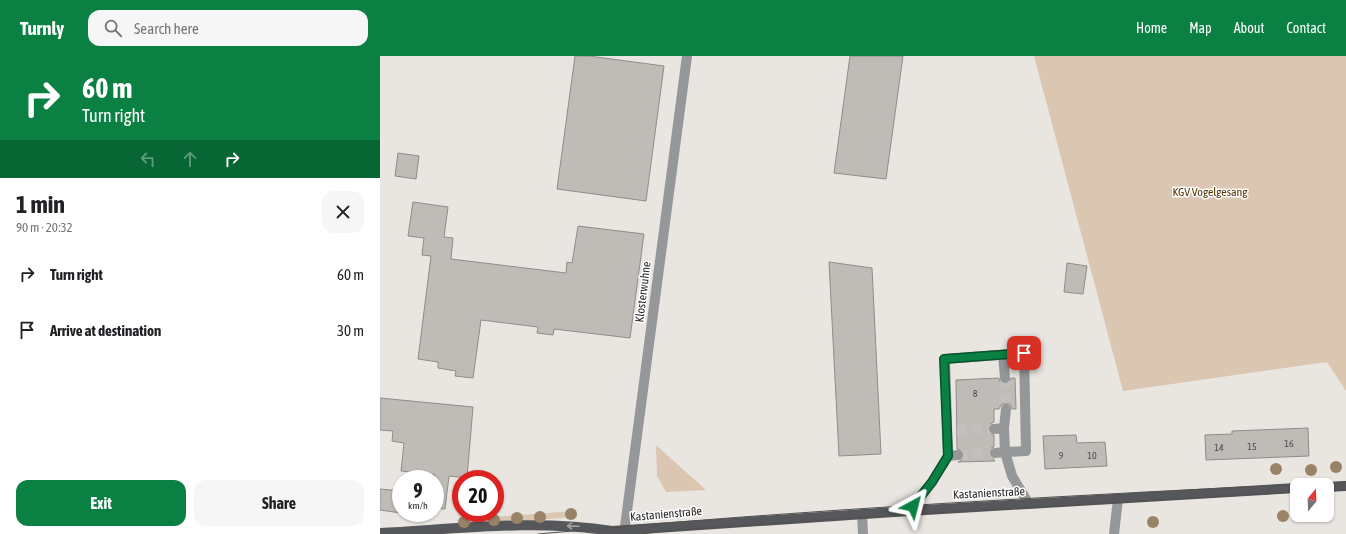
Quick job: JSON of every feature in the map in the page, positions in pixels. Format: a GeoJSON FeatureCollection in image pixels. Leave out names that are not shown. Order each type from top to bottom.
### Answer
{"type":"FeatureCollection","features":[{"type":"Feature","properties":{"kind":"main road"},"geometry":{"type":"LineString","coordinates":[[1334,487],[1346,486]]}},
{"type":"Feature","properties":{"kind":"main road","name":"Kastanienstraße"},"geometry":{"type":"LineString","coordinates":[[380,533],[552,525],[584,526],[609,533],[676,526],[1290,488]]}},
{"type":"Feature","properties":{"kind":"street","name":"Klosterwuhne"},"geometry":{"type":"LineString","coordinates":[[624,532],[687,56]]}},
{"type":"Feature","properties":{"kind":"street"},"geometry":{"type":"LineString","coordinates":[[909,511],[953,455],[952,430],[944,359],[1024,353],[1026,451],[994,453]]}},
{"type":"Feature","properties":{"kind":"street"},"geometry":{"type":"LineString","coordinates":[[1003,355],[1005,378]]}},
{"type":"Feature","properties":{"kind":"street"},"geometry":{"type":"LineString","coordinates":[[1006,409],[999,428],[1012,476],[1029,504]]}},
{"type":"Feature","properties":{"kind":"street"},"geometry":{"type":"LineString","coordinates":[[1114,534],[1118,499]]}},
{"type":"Feature","properties":{"kind":"street"},"geometry":{"type":"LineString","coordinates":[[862,514],[863,534]]}},
{"type":"Feature","properties":{"kind":"green space","name":"KGV Vogelgesang"},"geometry":{"type":"Polygon","coordinates":[[[1034,56],[1346,56],[1346,391],[1327,362],[1123,391],[1034,56]]]}},
{"type":"Feature","properties":{"kind":"green space"},"geometry":{"type":"Polygon","coordinates":[[[656,445],[706,490],[666,492],[657,476],[656,445]]]}},
{"type":"Feature","properties":{"kind":"green space"},"geometry":{"type":"Polygon","coordinates":[[[575,511],[577,517],[492,523],[504,522],[504,516],[575,511]]]}},
{"type":"Feature","properties":{"kind":"building"},"geometry":{"type":"Polygon","coordinates":[[[575,56],[589,56],[664,66],[646,201],[557,189],[575,56]]]}},
{"type":"Feature","properties":{"kind":"building"},"geometry":{"type":"Polygon","coordinates":[[[850,56],[903,56],[886,179],[834,173],[850,56]]]}},
{"type":"Feature","properties":{"kind":"building"},"geometry":{"type":"Polygon","coordinates":[[[398,153],[419,156],[416,179],[395,176],[398,153]]]}},
{"type":"Feature","properties":{"kind":"building"},"geometry":{"type":"Polygon","coordinates":[[[413,202],[448,207],[444,237],[453,238],[451,259],[566,273],[567,262],[572,263],[578,226],[644,234],[630,338],[554,329],[553,335],[537,333],[538,327],[481,320],[473,378],[455,376],[456,371],[438,368],[438,362],[418,359],[431,256],[422,255],[424,238],[408,236],[413,202]]]}},
{"type":"Feature","properties":{"kind":"building"},"geometry":{"type":"Polygon","coordinates":[[[829,262],[872,268],[881,454],[839,456],[829,262]]]}},
{"type":"Feature","properties":{"kind":"building"},"geometry":{"type":"Polygon","coordinates":[[[1067,263],[1087,266],[1083,294],[1064,292],[1067,263]]]}},
{"type":"Feature","properties":{"kind":"building"},"geometry":{"type":"Polygon","coordinates":[[[999,378],[1000,382],[1005,384],[1009,383],[1011,378],[1015,378],[1016,409],[1012,409],[1010,404],[1006,403],[1001,405],[999,409],[994,409],[994,422],[990,424],[988,429],[989,433],[994,435],[994,447],[991,448],[989,453],[995,461],[958,462],[962,460],[964,455],[963,451],[957,449],[956,380],[999,378]]]}},
{"type":"Feature","properties":{"kind":"building"},"geometry":{"type":"Polygon","coordinates":[[[380,398],[473,407],[468,470],[452,470],[452,476],[449,476],[445,509],[444,470],[401,470],[404,443],[392,441],[393,431],[380,430],[380,398]]]}},
{"type":"Feature","properties":{"kind":"building"},"geometry":{"type":"Polygon","coordinates":[[[1308,428],[1309,456],[1206,460],[1205,435],[1232,434],[1232,431],[1308,428]]]}},
{"type":"Feature","properties":{"kind":"building"},"geometry":{"type":"Polygon","coordinates":[[[1076,435],[1077,443],[1105,442],[1107,466],[1045,469],[1043,436],[1076,435]]]}},
{"type":"Feature","properties":{"kind":"building"},"geometry":{"type":"Polygon","coordinates":[[[380,489],[392,490],[392,512],[380,510],[380,489]]]}},
{"type":"Feature","properties":{"kind":"tunnel"},"geometry":{"type":"LineString","coordinates":[[1005,378],[1006,409]]}},
{"type":"Feature","properties":{"kind":"tunnel"},"geometry":{"type":"LineString","coordinates":[[957,430],[994,429]]}},
{"type":"Feature","properties":{"kind":"tunnel"},"geometry":{"type":"LineString","coordinates":[[958,455],[995,453]]}},
{"type":"Feature","properties":{"kind":"tram line"},"geometry":{"type":"LineString","coordinates":[[538,534],[841,510],[1346,482]]}},
{"type":"Feature","properties":{"kind":"tram line"},"geometry":{"type":"LineString","coordinates":[[1334,491],[1346,490]]}},
{"type":"Feature","properties":{"kind":"tram line"},"geometry":{"type":"LineString","coordinates":[[640,534],[676,530],[865,517],[1290,492]]}},
{"type":"Feature","properties":{"kind":"route"},"geometry":{"type":"LineString","coordinates":[[913,506],[932,482],[948,456],[944,359],[1024,353]]}}]}
